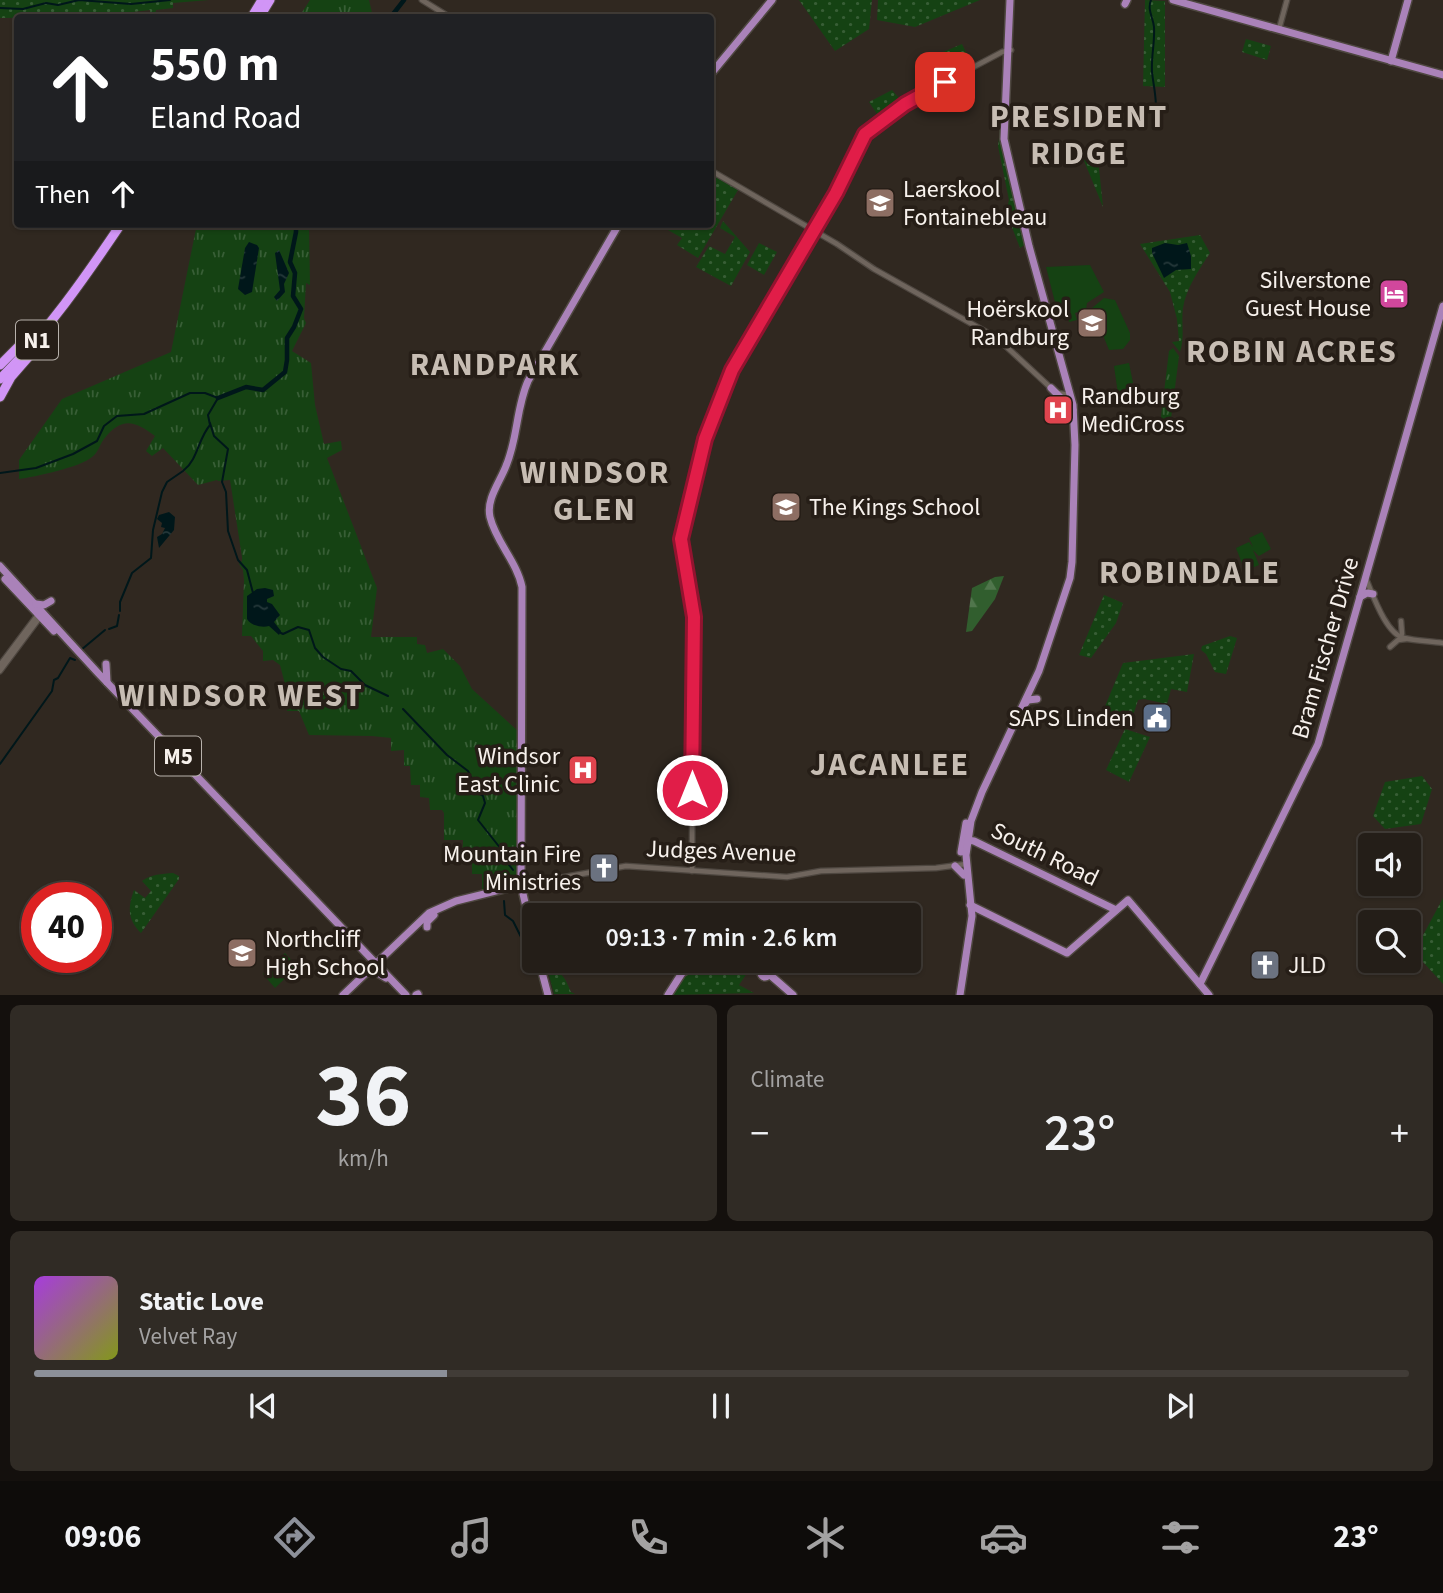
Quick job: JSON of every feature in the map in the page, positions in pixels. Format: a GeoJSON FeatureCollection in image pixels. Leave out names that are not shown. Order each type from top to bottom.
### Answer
{"type":"FeatureCollection","features":[{"type":"Feature","properties":{"kind":"highway","name":"N1"},"geometry":{"type":"LineString","coordinates":[[0,370],[33,335],[83,271],[111,228]]}},
{"type":"Feature","properties":{"kind":"highway","name":"N1"},"geometry":{"type":"LineString","coordinates":[[0,379],[37,340],[71,298],[118,228]]}},
{"type":"Feature","properties":{"kind":"highway"},"geometry":{"type":"LineString","coordinates":[[0,397],[10,377],[50,334],[71,298]]}},
{"type":"Feature","properties":{"kind":"highway"},"geometry":{"type":"LineString","coordinates":[[0,365],[33,335]]}},
{"type":"Feature","properties":{"kind":"main road"},"geometry":{"type":"LineString","coordinates":[[714,64],[770,0]]}},
{"type":"Feature","properties":{"kind":"main road"},"geometry":{"type":"LineString","coordinates":[[714,70],[770,0]]}},
{"type":"Feature","properties":{"kind":"main road"},"geometry":{"type":"LineString","coordinates":[[1012,0],[1003,139],[1073,411],[1075,445],[1072,568],[1060,610]]}},
{"type":"Feature","properties":{"kind":"main road"},"geometry":{"type":"LineString","coordinates":[[1173,0],[1443,75]]}},
{"type":"Feature","properties":{"kind":"main road"},"geometry":{"type":"LineString","coordinates":[[1182,0],[1228,15]]}},
{"type":"Feature","properties":{"kind":"main road"},"geometry":{"type":"LineString","coordinates":[[1391,61],[1408,0]]}},
{"type":"Feature","properties":{"kind":"main road"},"geometry":{"type":"LineString","coordinates":[[526,903],[523,887],[522,587],[492,523],[491,502],[511,452],[519,405],[527,383],[619,228]]}},
{"type":"Feature","properties":{"kind":"main road"},"geometry":{"type":"LineString","coordinates":[[1024,704],[1036,697],[1033,690],[1037,676],[1069,588],[1073,568],[1077,431],[1037,248],[1028,243]]}},
{"type":"Feature","properties":{"kind":"main road","name":"Bram Fischer Drive"},"geometry":{"type":"LineString","coordinates":[[1200,984],[1313,756],[1443,306]]}},
{"type":"Feature","properties":{"kind":"main road"},"geometry":{"type":"LineString","coordinates":[[1051,388],[1073,411]]}},
{"type":"Feature","properties":{"kind":"main road","name":"M5"},"geometry":{"type":"LineString","coordinates":[[0,566],[32,601],[40,614],[374,967]]}},
{"type":"Feature","properties":{"kind":"main road","name":"M5"},"geometry":{"type":"LineString","coordinates":[[0,572],[21,598],[79,652],[374,967],[405,994]]}},
{"type":"Feature","properties":{"kind":"main road"},"geometry":{"type":"LineString","coordinates":[[1360,597],[1367,593],[1373,594]]}},
{"type":"Feature","properties":{"kind":"main road"},"geometry":{"type":"LineString","coordinates":[[21,598],[32,612],[31,624]]}},
{"type":"Feature","properties":{"kind":"main road"},"geometry":{"type":"LineString","coordinates":[[32,601],[43,606],[51,601]]}},
{"type":"Feature","properties":{"kind":"main road"},"geometry":{"type":"LineString","coordinates":[[1337,648],[1347,642]]}},
{"type":"Feature","properties":{"kind":"main road"},"geometry":{"type":"LineString","coordinates":[[92,666],[105,665],[107,682]]}},
{"type":"Feature","properties":{"kind":"main road"},"geometry":{"type":"LineString","coordinates":[[969,905],[960,864],[966,821],[1037,676]]}},
{"type":"Feature","properties":{"kind":"main road"},"geometry":{"type":"LineString","coordinates":[[960,995],[970,926],[969,905],[960,864],[970,840],[968,831],[982,792]]}},
{"type":"Feature","properties":{"kind":"main road","name":"South Road"},"geometry":{"type":"LineString","coordinates":[[961,848],[970,840],[1118,908],[1135,908]]}},
{"type":"Feature","properties":{"kind":"main road"},"geometry":{"type":"LineString","coordinates":[[523,887],[528,903]]}},
{"type":"Feature","properties":{"kind":"main road","name":"Judges Avenue"},"geometry":{"type":"LineString","coordinates":[[374,967],[434,915],[459,904],[523,887]]}},
{"type":"Feature","properties":{"kind":"main road","name":"Judges Avenue"},"geometry":{"type":"LineString","coordinates":[[387,955],[419,920],[440,907],[470,897],[523,887]]}},
{"type":"Feature","properties":{"kind":"main road"},"geometry":{"type":"LineString","coordinates":[[969,905],[1067,953],[1128,900],[1209,995]]}},
{"type":"Feature","properties":{"kind":"main road"},"geometry":{"type":"LineString","coordinates":[[427,927],[427,922],[434,915]]}},
{"type":"Feature","properties":{"kind":"main road"},"geometry":{"type":"LineString","coordinates":[[335,939],[338,935],[345,936]]}},
{"type":"Feature","properties":{"kind":"main road"},"geometry":{"type":"LineString","coordinates":[[342,995],[387,955]]}},
{"type":"Feature","properties":{"kind":"main road"},"geometry":{"type":"LineString","coordinates":[[348,995],[374,967],[377,956],[387,955]]}},
{"type":"Feature","properties":{"kind":"main road"},"geometry":{"type":"LineString","coordinates":[[544,973],[550,995]]}},
{"type":"Feature","properties":{"kind":"main road"},"geometry":{"type":"LineString","coordinates":[[668,995],[682,973]]}},
{"type":"Feature","properties":{"kind":"main road"},"geometry":{"type":"LineString","coordinates":[[765,973],[793,995]]}},
{"type":"Feature","properties":{"kind":"street"},"geometry":{"type":"LineString","coordinates":[[422,0],[445,14]]}},
{"type":"Feature","properties":{"kind":"street"},"geometry":{"type":"LineString","coordinates":[[1279,29],[1287,0]]}},
{"type":"Feature","properties":{"kind":"street"},"geometry":{"type":"LineString","coordinates":[[692,870],[694,617],[681,539],[705,439],[732,370],[871,128],[915,98],[1009,50]]}},
{"type":"Feature","properties":{"kind":"street"},"geometry":{"type":"LineString","coordinates":[[714,172],[814,230],[874,269],[997,338],[1051,388],[1058,393],[1071,395]]}},
{"type":"Feature","properties":{"kind":"street"},"geometry":{"type":"LineString","coordinates":[[1365,578],[1389,624],[1391,645],[1403,635]]}},
{"type":"Feature","properties":{"kind":"street"},"geometry":{"type":"LineString","coordinates":[[0,665],[40,614]]}},
{"type":"Feature","properties":{"kind":"street"},"geometry":{"type":"LineString","coordinates":[[0,671],[40,614]]}},
{"type":"Feature","properties":{"kind":"street"},"geometry":{"type":"LineString","coordinates":[[1389,624],[1396,625],[1401,622],[1403,635]]}},
{"type":"Feature","properties":{"kind":"street"},"geometry":{"type":"LineString","coordinates":[[1389,624],[1403,635],[1443,643]]}},
{"type":"Feature","properties":{"kind":"street","name":"Judges Avenue"},"geometry":{"type":"LineString","coordinates":[[523,887],[626,866],[784,877],[821,870],[960,864]]}},
{"type":"Feature","properties":{"kind":"green space"},"geometry":{"type":"Polygon","coordinates":[[[0,0],[209,0],[173,3],[173,8],[156,10],[155,14],[151,14],[150,10],[116,14],[14,14],[14,18],[0,18],[0,0]]]}},
{"type":"Feature","properties":{"kind":"green space"},"geometry":{"type":"Polygon","coordinates":[[[310,0],[369,0],[372,14],[301,14],[310,0]]]}},
{"type":"Feature","properties":{"kind":"green space"},"geometry":{"type":"Polygon","coordinates":[[[799,0],[872,0],[869,29],[835,51],[799,0]]]}},
{"type":"Feature","properties":{"kind":"green space"},"geometry":{"type":"Polygon","coordinates":[[[878,0],[980,0],[915,27],[877,20],[878,0]]]}},
{"type":"Feature","properties":{"kind":"green space"},"geometry":{"type":"Polygon","coordinates":[[[1145,0],[1165,1],[1165,87],[1143,86],[1145,0]]]}},
{"type":"Feature","properties":{"kind":"green space"},"geometry":{"type":"Polygon","coordinates":[[[1246,39],[1271,46],[1267,60],[1242,52],[1246,39]]]}},
{"type":"Feature","properties":{"kind":"green space"},"geometry":{"type":"Polygon","coordinates":[[[962,44],[972,65],[946,77],[936,55],[962,44]]]}},
{"type":"Feature","properties":{"kind":"green space"},"geometry":{"type":"Polygon","coordinates":[[[892,90],[903,103],[879,117],[869,102],[892,90]]]}},
{"type":"Feature","properties":{"kind":"green space"},"geometry":{"type":"Polygon","coordinates":[[[1001,120],[1002,141],[1026,244],[1020,248],[1006,212],[1009,200],[998,146],[1001,120]]]}},
{"type":"Feature","properties":{"kind":"green space"},"geometry":{"type":"Polygon","coordinates":[[[1097,149],[1103,207],[1080,151],[1097,149]]]}},
{"type":"Feature","properties":{"kind":"green space"},"geometry":{"type":"Polygon","coordinates":[[[714,175],[738,190],[698,258],[677,245],[682,238],[668,230],[714,228],[714,175]]]}},
{"type":"Feature","properties":{"kind":"green space"},"geometry":{"type":"Polygon","coordinates":[[[723,221],[750,252],[731,286],[696,267],[709,246],[725,254],[735,237],[720,228],[723,221]]]}},
{"type":"Feature","properties":{"kind":"green space"},"geometry":{"type":"Polygon","coordinates":[[[196,228],[309,228],[310,285],[306,283],[306,323],[292,351],[311,363],[315,405],[324,444],[341,441],[342,450],[327,458],[377,588],[371,637],[417,637],[417,644],[425,645],[427,653],[443,649],[460,666],[472,689],[519,732],[518,879],[515,883],[482,890],[482,874],[472,874],[472,861],[462,861],[463,840],[444,840],[444,813],[442,810],[430,810],[429,798],[420,797],[420,785],[411,785],[410,766],[404,766],[404,750],[391,751],[391,738],[309,735],[299,711],[287,711],[286,688],[280,665],[273,660],[263,661],[263,651],[251,636],[242,636],[244,580],[239,564],[242,557],[230,480],[198,485],[163,448],[152,456],[146,451],[155,436],[129,423],[111,432],[96,453],[86,461],[57,471],[19,479],[19,460],[62,399],[171,352],[196,228]]]}},
{"type":"Feature","properties":{"kind":"green space"},"geometry":{"type":"Polygon","coordinates":[[[1200,235],[1210,253],[1187,293],[1180,352],[1172,342],[1179,341],[1170,292],[1140,244],[1200,235]]]}},
{"type":"Feature","properties":{"kind":"green space"},"geometry":{"type":"Polygon","coordinates":[[[759,243],[777,252],[764,275],[747,265],[759,243]]]}},
{"type":"Feature","properties":{"kind":"green space"},"geometry":{"type":"Polygon","coordinates":[[[1090,265],[1104,292],[1087,303],[1086,310],[1075,313],[1077,320],[1069,322],[1068,317],[1059,318],[1046,267],[1090,265]]]}},
{"type":"Feature","properties":{"kind":"green space"},"geometry":{"type":"Polygon","coordinates":[[[1104,298],[1115,300],[1130,333],[1130,340],[1123,349],[1109,350],[1092,308],[1104,298]]]}},
{"type":"Feature","properties":{"kind":"green space"},"geometry":{"type":"Polygon","coordinates":[[[1173,348],[1179,356],[1168,428],[1160,425],[1169,351],[1173,348]]]}},
{"type":"Feature","properties":{"kind":"green space"},"geometry":{"type":"Polygon","coordinates":[[[1129,363],[1133,383],[1128,384],[1129,392],[1118,394],[1114,366],[1129,363]]]}},
{"type":"Feature","properties":{"kind":"green space"},"geometry":{"type":"Polygon","coordinates":[[[1262,532],[1271,549],[1259,556],[1253,550],[1259,565],[1245,571],[1236,548],[1249,542],[1253,547],[1249,538],[1262,532]]]}},
{"type":"Feature","properties":{"kind":"green space"},"geometry":{"type":"Polygon","coordinates":[[[1004,576],[995,599],[972,631],[966,632],[972,588],[995,577],[1004,576]]]}},
{"type":"Feature","properties":{"kind":"green space"},"geometry":{"type":"Polygon","coordinates":[[[1104,595],[1123,603],[1116,623],[1091,658],[1079,655],[1104,595]]]}},
{"type":"Feature","properties":{"kind":"green space"},"geometry":{"type":"Polygon","coordinates":[[[1230,636],[1237,638],[1226,674],[1215,672],[1201,650],[1202,646],[1230,636]]]}},
{"type":"Feature","properties":{"kind":"green space"},"geometry":{"type":"Polygon","coordinates":[[[1194,654],[1187,692],[1171,689],[1167,704],[1138,700],[1130,725],[1101,716],[1123,663],[1194,654]]]}},
{"type":"Feature","properties":{"kind":"green space"},"geometry":{"type":"Polygon","coordinates":[[[1125,729],[1150,737],[1129,782],[1106,770],[1125,729]]]}},
{"type":"Feature","properties":{"kind":"green space"},"geometry":{"type":"Polygon","coordinates":[[[1422,776],[1432,789],[1421,824],[1385,829],[1373,816],[1385,782],[1422,776]]]}},
{"type":"Feature","properties":{"kind":"green space"},"geometry":{"type":"Polygon","coordinates":[[[173,873],[179,876],[179,879],[141,933],[133,923],[130,913],[134,890],[145,898],[151,891],[142,881],[173,873]]]}},
{"type":"Feature","properties":{"kind":"green space"},"geometry":{"type":"Polygon","coordinates":[[[1443,898],[1443,984],[1421,960],[1421,939],[1443,898]]]}},
{"type":"Feature","properties":{"kind":"green space"},"geometry":{"type":"Polygon","coordinates":[[[285,953],[297,967],[275,988],[263,974],[285,953]]]}},
{"type":"Feature","properties":{"kind":"green space"},"geometry":{"type":"Polygon","coordinates":[[[548,973],[562,975],[571,992],[575,994],[554,994],[548,973]]]}},
{"type":"Feature","properties":{"kind":"green space"},"geometry":{"type":"Polygon","coordinates":[[[687,973],[747,973],[739,985],[754,993],[670,995],[687,973]]]}},
{"type":"Feature","properties":{"kind":"water"},"geometry":{"type":"Polygon","coordinates":[[[249,242],[259,248],[252,292],[245,295],[238,289],[245,248],[249,242]]]}},
{"type":"Feature","properties":{"kind":"water"},"geometry":{"type":"Polygon","coordinates":[[[1165,243],[1187,243],[1191,269],[1176,270],[1164,278],[1152,248],[1165,243]]]}},
{"type":"Feature","properties":{"kind":"water"},"geometry":{"type":"Polygon","coordinates":[[[279,250],[289,273],[284,284],[285,292],[277,301],[274,297],[280,290],[275,253],[279,250]]]}},
{"type":"Feature","properties":{"kind":"water"},"geometry":{"type":"Polygon","coordinates":[[[169,512],[175,517],[174,530],[159,548],[157,537],[165,528],[161,527],[162,523],[157,519],[159,515],[169,512]]]}},
{"type":"Feature","properties":{"kind":"water"},"geometry":{"type":"Polygon","coordinates":[[[257,589],[273,590],[274,596],[267,599],[267,602],[272,604],[280,615],[274,622],[281,631],[279,635],[269,626],[257,626],[247,619],[247,596],[257,589]]]}},
{"type":"Feature","properties":{"kind":"waterway"},"geometry":{"type":"LineString","coordinates":[[0,8],[23,9],[46,3],[58,5],[79,0],[131,4],[170,0]]}},
{"type":"Feature","properties":{"kind":"waterway"},"geometry":{"type":"LineString","coordinates":[[393,14],[404,0]]}},
{"type":"Feature","properties":{"kind":"waterway"},"geometry":{"type":"LineString","coordinates":[[1151,0],[1154,33],[1152,72],[1156,104],[1153,123]]}},
{"type":"Feature","properties":{"kind":"waterway"},"geometry":{"type":"LineString","coordinates":[[218,398],[246,387],[263,390],[285,372],[287,338],[301,309],[293,296],[295,273],[290,262],[296,228]]}},
{"type":"Feature","properties":{"kind":"waterway"},"geometry":{"type":"LineString","coordinates":[[0,473],[36,468],[73,454],[97,441],[104,426],[117,416],[144,414],[190,393],[205,393],[218,398],[208,415],[210,425],[184,470]]}},
{"type":"Feature","properties":{"kind":"waterway"},"geometry":{"type":"LineString","coordinates":[[210,423],[214,436],[228,449],[222,482],[226,492],[228,531],[238,560],[247,570],[253,593]]}},
{"type":"Feature","properties":{"kind":"waterway"},"geometry":{"type":"LineString","coordinates":[[120,611],[120,602],[132,573],[151,558],[153,530],[162,492],[167,482],[183,471]]}},
{"type":"Feature","properties":{"kind":"waterway"},"geometry":{"type":"LineString","coordinates":[[109,629],[117,626],[119,615]]}},
{"type":"Feature","properties":{"kind":"waterway"},"geometry":{"type":"LineString","coordinates":[[279,632],[283,634],[298,627],[309,630],[315,648],[323,657],[341,669],[351,671],[365,685],[388,696]]}},
{"type":"Feature","properties":{"kind":"waterway"},"geometry":{"type":"LineString","coordinates":[[81,650],[105,630]]}},
{"type":"Feature","properties":{"kind":"waterway"},"geometry":{"type":"LineString","coordinates":[[0,764],[52,691],[54,680],[70,658],[75,660]]}},
{"type":"Feature","properties":{"kind":"waterway"},"geometry":{"type":"LineString","coordinates":[[403,709],[447,755],[468,771],[476,792],[483,796],[485,803],[478,820],[501,849],[501,854],[513,870]]}},
{"type":"Feature","properties":{"kind":"waterway"},"geometry":{"type":"LineString","coordinates":[[504,901],[505,915],[513,921],[522,939]]}},
{"type":"Feature","properties":{"kind":"waterway"},"geometry":{"type":"LineString","coordinates":[[538,973],[541,983]]}},
{"type":"Feature","properties":{"kind":"place","name":"Laerskool Fontainebleau"},"geometry":{"type":"Point","coordinates":[880,203]}},
{"type":"Feature","properties":{"kind":"place","name":"Silverstone Guest House"},"geometry":{"type":"Point","coordinates":[1394,294]}},
{"type":"Feature","properties":{"kind":"place","name":"Hoërskool Randburg"},"geometry":{"type":"Point","coordinates":[1092,323]}},
{"type":"Feature","properties":{"kind":"place","name":"Randburg MediCross"},"geometry":{"type":"Point","coordinates":[1058,410]}},
{"type":"Feature","properties":{"kind":"place","name":"The Kings School"},"geometry":{"type":"Point","coordinates":[786,507]}},
{"type":"Feature","properties":{"kind":"place","name":"SAPS Linden"},"geometry":{"type":"Point","coordinates":[1157,718]}},
{"type":"Feature","properties":{"kind":"place","name":"Windsor East Clinic"},"geometry":{"type":"Point","coordinates":[583,770]}},
{"type":"Feature","properties":{"kind":"place","name":"Mountain Fire Ministries"},"geometry":{"type":"Point","coordinates":[604,868]}},
{"type":"Feature","properties":{"kind":"place","name":"Northcliff High School"},"geometry":{"type":"Point","coordinates":[242,953]}},
{"type":"Feature","properties":{"kind":"place","name":"JLD"},"geometry":{"type":"Point","coordinates":[1265,965]}},
{"type":"Feature","properties":{"kind":"district","name":"PRESIDENT RIDGE"},"geometry":{"type":"Point","coordinates":[1079,134]}},
{"type":"Feature","properties":{"kind":"district","name":"ROBIN ACRES"},"geometry":{"type":"Point","coordinates":[1292,351]}},
{"type":"Feature","properties":{"kind":"district","name":"RANDPARK"},"geometry":{"type":"Point","coordinates":[495,364]}},
{"type":"Feature","properties":{"kind":"district","name":"WINDSOR GLEN"},"geometry":{"type":"Point","coordinates":[595,490]}},
{"type":"Feature","properties":{"kind":"district","name":"ROBINDALE"},"geometry":{"type":"Point","coordinates":[1190,572]}},
{"type":"Feature","properties":{"kind":"district","name":"WINDSOR WEST"},"geometry":{"type":"Point","coordinates":[241,695]}},
{"type":"Feature","properties":{"kind":"district","name":"JACANLEE"},"geometry":{"type":"Point","coordinates":[890,764]}},
{"type":"Feature","properties":{"kind":"route"},"geometry":{"type":"LineString","coordinates":[[692,790],[694,617],[681,539],[705,439],[732,370],[836,193],[865,134],[905,104],[945,82]]}}]}
